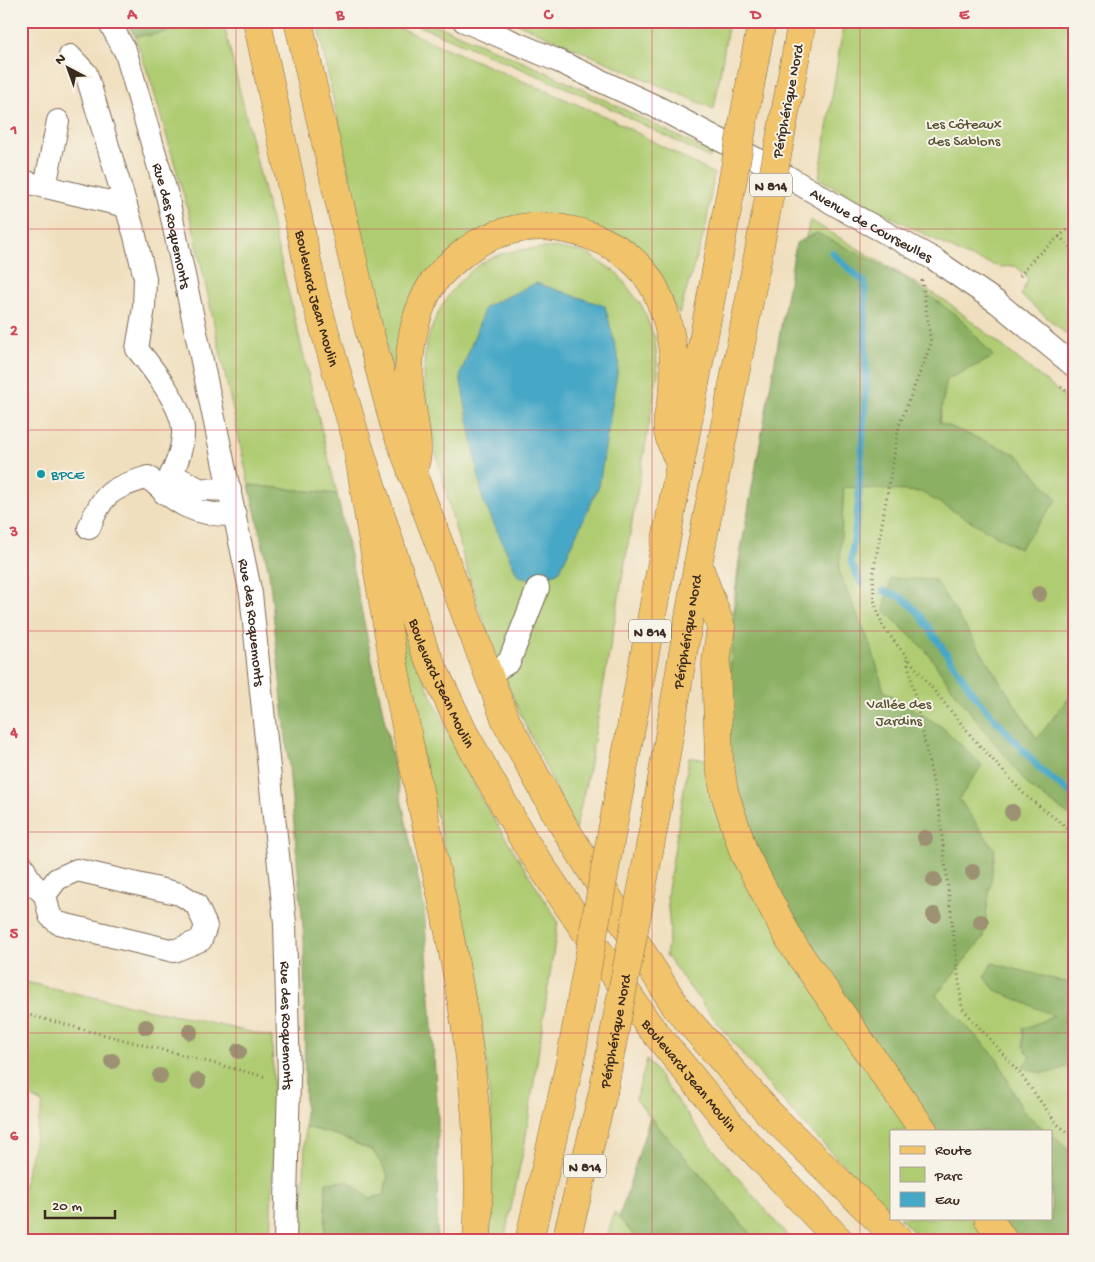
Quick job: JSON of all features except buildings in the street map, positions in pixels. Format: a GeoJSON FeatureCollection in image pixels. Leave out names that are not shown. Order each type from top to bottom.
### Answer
{"type":"FeatureCollection","features":[{"type":"Feature","properties":{"kind":"main road","name":"Boulevard Jean Moulin"},"geometry":{"type":"LineString","coordinates":[[257,21],[314,294],[356,438],[424,650],[464,733],[526,842],[648,1024],[739,1135],[832,1236]]}},
{"type":"Feature","properties":{"kind":"main road"},"geometry":{"type":"LineString","coordinates":[[298,21],[367,322],[394,424],[506,721],[558,817],[676,1007],[768,1112],[900,1241]]}},
{"type":"Feature","properties":{"kind":"main road","name":"N 814"},"geometry":{"type":"LineString","coordinates":[[529,1241],[570,1062],[762,21]]}},
{"type":"Feature","properties":{"kind":"main road","name":"Périphérique Nord"},"geometry":{"type":"LineString","coordinates":[[566,1241],[603,1092],[654,820],[698,564],[802,21]]}},
{"type":"Feature","properties":{"kind":"main road"},"geometry":{"type":"LineString","coordinates":[[412,474],[417,453],[409,385],[411,343],[422,307],[432,283],[448,266],[478,242],[505,231],[555,227],[582,232],[600,238],[630,258],[643,271],[655,290],[670,327],[674,386],[668,431],[680,464]]}},
{"type":"Feature","properties":{"kind":"main road"},"geometry":{"type":"LineString","coordinates":[[356,438],[391,657],[461,992],[471,1051],[477,1114],[480,1188],[477,1241]]}},
{"type":"Feature","properties":{"kind":"main road"},"geometry":{"type":"LineString","coordinates":[[698,564],[721,627],[716,663],[719,759],[724,791],[744,853],[792,944],[923,1130]]}},
{"type":"Feature","properties":{"kind":"main road"},"geometry":{"type":"LineString","coordinates":[[989,1220],[1004,1241]]}},
{"type":"Feature","properties":{"kind":"street","name":"Rue des Roquemonts"},"geometry":{"type":"LineString","coordinates":[[109,21],[126,53],[168,199],[252,594],[285,923],[289,1079],[285,1241]]}},
{"type":"Feature","properties":{"kind":"street","name":"Avenue de Courseulles"},"geometry":{"type":"LineString","coordinates":[[464,21],[556,60],[659,108],[766,164],[851,214],[934,259],[998,303],[1074,366]]}},
{"type":"Feature","properties":{"kind":"street"},"geometry":{"type":"LineString","coordinates":[[70,56],[86,73],[126,206],[145,278],[144,308],[137,349],[179,411],[183,430],[178,457],[168,483]]}},
{"type":"Feature","properties":{"kind":"street"},"geometry":{"type":"LineString","coordinates":[[45,187],[58,121]]}},
{"type":"Feature","properties":{"kind":"street"},"geometry":{"type":"LineString","coordinates":[[21,181],[126,206]]}},
{"type":"Feature","properties":{"kind":"street"},"geometry":{"type":"LineString","coordinates":[[89,528],[98,506],[117,487],[148,477],[200,490],[230,490]]}},
{"type":"Feature","properties":{"kind":"street"},"geometry":{"type":"LineString","coordinates":[[168,483],[182,506],[204,512],[235,515]]}},
{"type":"Feature","properties":{"kind":"street"},"geometry":{"type":"LineString","coordinates":[[488,675],[509,662],[538,588]]}},
{"type":"Feature","properties":{"kind":"street"},"geometry":{"type":"LineString","coordinates":[[21,863],[31,882],[46,895],[50,916],[58,923],[174,951],[201,940],[206,926],[196,904],[180,894],[77,870],[57,879],[46,895]]}},
{"type":"Feature","properties":{"kind":"path"},"geometry":{"type":"LineString","coordinates":[[1020,276],[1034,258],[1074,224]]}},
{"type":"Feature","properties":{"kind":"path"},"geometry":{"type":"LineString","coordinates":[[1059,236],[1074,251]]}},
{"type":"Feature","properties":{"kind":"path"},"geometry":{"type":"LineString","coordinates":[[922,280],[931,344],[899,426],[873,575],[874,600],[883,627],[973,738],[1026,795],[1074,833]]}},
{"type":"Feature","properties":{"kind":"path"},"geometry":{"type":"LineString","coordinates":[[906,656],[922,723],[939,810],[962,1008],[1019,1072],[1056,1124],[1074,1137]]}},
{"type":"Feature","properties":{"kind":"path"},"geometry":{"type":"LineString","coordinates":[[21,1013],[266,1077],[289,1079]]}},
{"type":"Feature","properties":{"kind":"green space"},"geometry":{"type":"Polygon","coordinates":[[[126,21],[203,21],[199,25],[152,35],[135,36],[126,21]]]}},
{"type":"Feature","properties":{"kind":"green space"},"geometry":{"type":"Polygon","coordinates":[[[203,21],[223,21],[337,494],[249,485],[194,231],[152,85],[135,36],[152,35],[198,25],[203,21]]]}},
{"type":"Feature","properties":{"kind":"green space"},"geometry":{"type":"Polygon","coordinates":[[[317,21],[383,21],[611,119],[714,174],[706,227],[679,314],[643,255],[503,221],[400,331],[394,372],[378,313],[317,21]]]}},
{"type":"Feature","properties":{"kind":"green space"},"geometry":{"type":"Polygon","coordinates":[[[408,21],[437,26],[542,70],[713,154],[710,158],[583,95],[408,21]]]}},
{"type":"Feature","properties":{"kind":"green space"},"geometry":{"type":"Polygon","coordinates":[[[512,21],[729,21],[714,109],[512,21]]]}},
{"type":"Feature","properties":{"kind":"green space","name":"Les Côteaux des Sablons"},"geometry":{"type":"Polygon","coordinates":[[[844,21],[1074,21],[1074,341],[1021,295],[1028,279],[1016,266],[1000,267],[966,256],[819,179],[844,21]]]}},
{"type":"Feature","properties":{"kind":"green space","name":"Vallée des Jardins"},"geometry":{"type":"Polygon","coordinates":[[[810,220],[949,303],[1074,404],[1074,1241],[1052,1219],[1052,1130],[933,1130],[800,941],[726,665],[738,569],[770,390],[810,220]]]}},
{"type":"Feature","properties":{"kind":"green space"},"geometry":{"type":"Polygon","coordinates":[[[817,233],[903,276],[961,319],[994,357],[947,379],[939,422],[1018,455],[1057,500],[1019,549],[921,492],[844,487],[839,573],[872,649],[884,691],[942,727],[982,765],[959,799],[995,850],[983,938],[936,995],[997,1058],[1022,1110],[1045,1130],[933,1130],[803,944],[745,825],[725,738],[739,561],[796,243],[817,233]]]}},
{"type":"Feature","properties":{"kind":"green space"},"geometry":{"type":"Polygon","coordinates":[[[555,247],[587,253],[617,273],[642,306],[655,339],[658,373],[588,774],[575,831],[508,686],[483,619],[460,544],[438,459],[428,414],[424,384],[425,353],[428,338],[441,307],[460,281],[485,261],[501,254],[519,250],[555,247]]]}},
{"type":"Feature","properties":{"kind":"green space"},"geometry":{"type":"Polygon","coordinates":[[[249,485],[337,494],[424,907],[438,1118],[437,1241],[325,1241],[326,1182],[348,1181],[369,1198],[384,1195],[388,1175],[373,1151],[337,1135],[305,1127],[304,939],[289,767],[269,573],[249,485]]]}},
{"type":"Feature","properties":{"kind":"green space"},"geometry":{"type":"Polygon","coordinates":[[[385,571],[428,689],[482,800],[558,921],[525,1142],[504,1241],[490,1241],[492,1126],[485,1044],[454,889],[419,742],[385,571]]]}},
{"type":"Feature","properties":{"kind":"green space"},"geometry":{"type":"Polygon","coordinates":[[[891,578],[935,580],[1037,739],[1066,701],[1074,696],[1074,819],[1029,786],[954,691],[927,652],[884,610],[891,578]]]}},
{"type":"Feature","properties":{"kind":"green space"},"geometry":{"type":"Polygon","coordinates":[[[689,758],[709,759],[911,1130],[890,1130],[890,1210],[860,1182],[772,1089],[717,1023],[666,955],[670,931],[667,896],[689,758]]]}},
{"type":"Feature","properties":{"kind":"green space"},"geometry":{"type":"Polygon","coordinates":[[[992,963],[1074,984],[1074,1063],[1055,1071],[1042,1073],[1023,1066],[1030,1057],[1023,1046],[1023,1029],[1054,1016],[994,989],[985,977],[992,963]]]}},
{"type":"Feature","properties":{"kind":"green space"},"geometry":{"type":"Polygon","coordinates":[[[21,981],[272,1037],[274,1113],[270,1241],[21,1241],[21,1197],[43,1104],[21,1090],[21,981]]]}},
{"type":"Feature","properties":{"kind":"green space"},"geometry":{"type":"Polygon","coordinates":[[[647,1059],[708,1143],[792,1241],[757,1241],[650,1117],[636,1099],[647,1059]]]}},
{"type":"Feature","properties":{"kind":"green space"},"geometry":{"type":"Polygon","coordinates":[[[650,1117],[757,1241],[639,1241],[619,1218],[650,1117]]]}},
{"type":"Feature","properties":{"kind":"green space"},"geometry":{"type":"Polygon","coordinates":[[[305,1127],[337,1135],[373,1151],[388,1175],[384,1195],[369,1198],[348,1181],[326,1182],[325,1241],[303,1241],[305,1127]]]}},
{"type":"Feature","properties":{"kind":"green space"},"geometry":{"type":"Polygon","coordinates":[[[1052,1136],[1074,1154],[1074,1241],[1015,1241],[999,1220],[1052,1220],[1052,1136]]]}},
{"type":"Feature","properties":{"kind":"green space"},"geometry":{"type":"Polygon","coordinates":[[[614,1212],[639,1241],[606,1241],[614,1212]]]}},
{"type":"Feature","properties":{"kind":"green space"},"geometry":{"type":"Polygon","coordinates":[[[901,1220],[975,1220],[990,1241],[923,1241],[901,1220]]]}},
{"type":"Feature","properties":{"kind":"water"},"geometry":{"type":"Polygon","coordinates":[[[536,283],[605,306],[619,361],[599,486],[559,572],[538,581],[518,576],[483,500],[460,376],[485,307],[536,283]]]}},
{"type":"Feature","properties":{"kind":"waterway"},"geometry":{"type":"LineString","coordinates":[[832,253],[865,283],[866,389],[858,506],[851,562],[861,583]]}},
{"type":"Feature","properties":{"kind":"waterway"},"geometry":{"type":"LineString","coordinates":[[883,591],[901,597],[918,612],[978,700],[1042,771],[1074,796]]}},
{"type":"Feature","properties":{"kind":"place","name":"BPCE"},"geometry":{"type":"Point","coordinates":[41,474]}}]}
